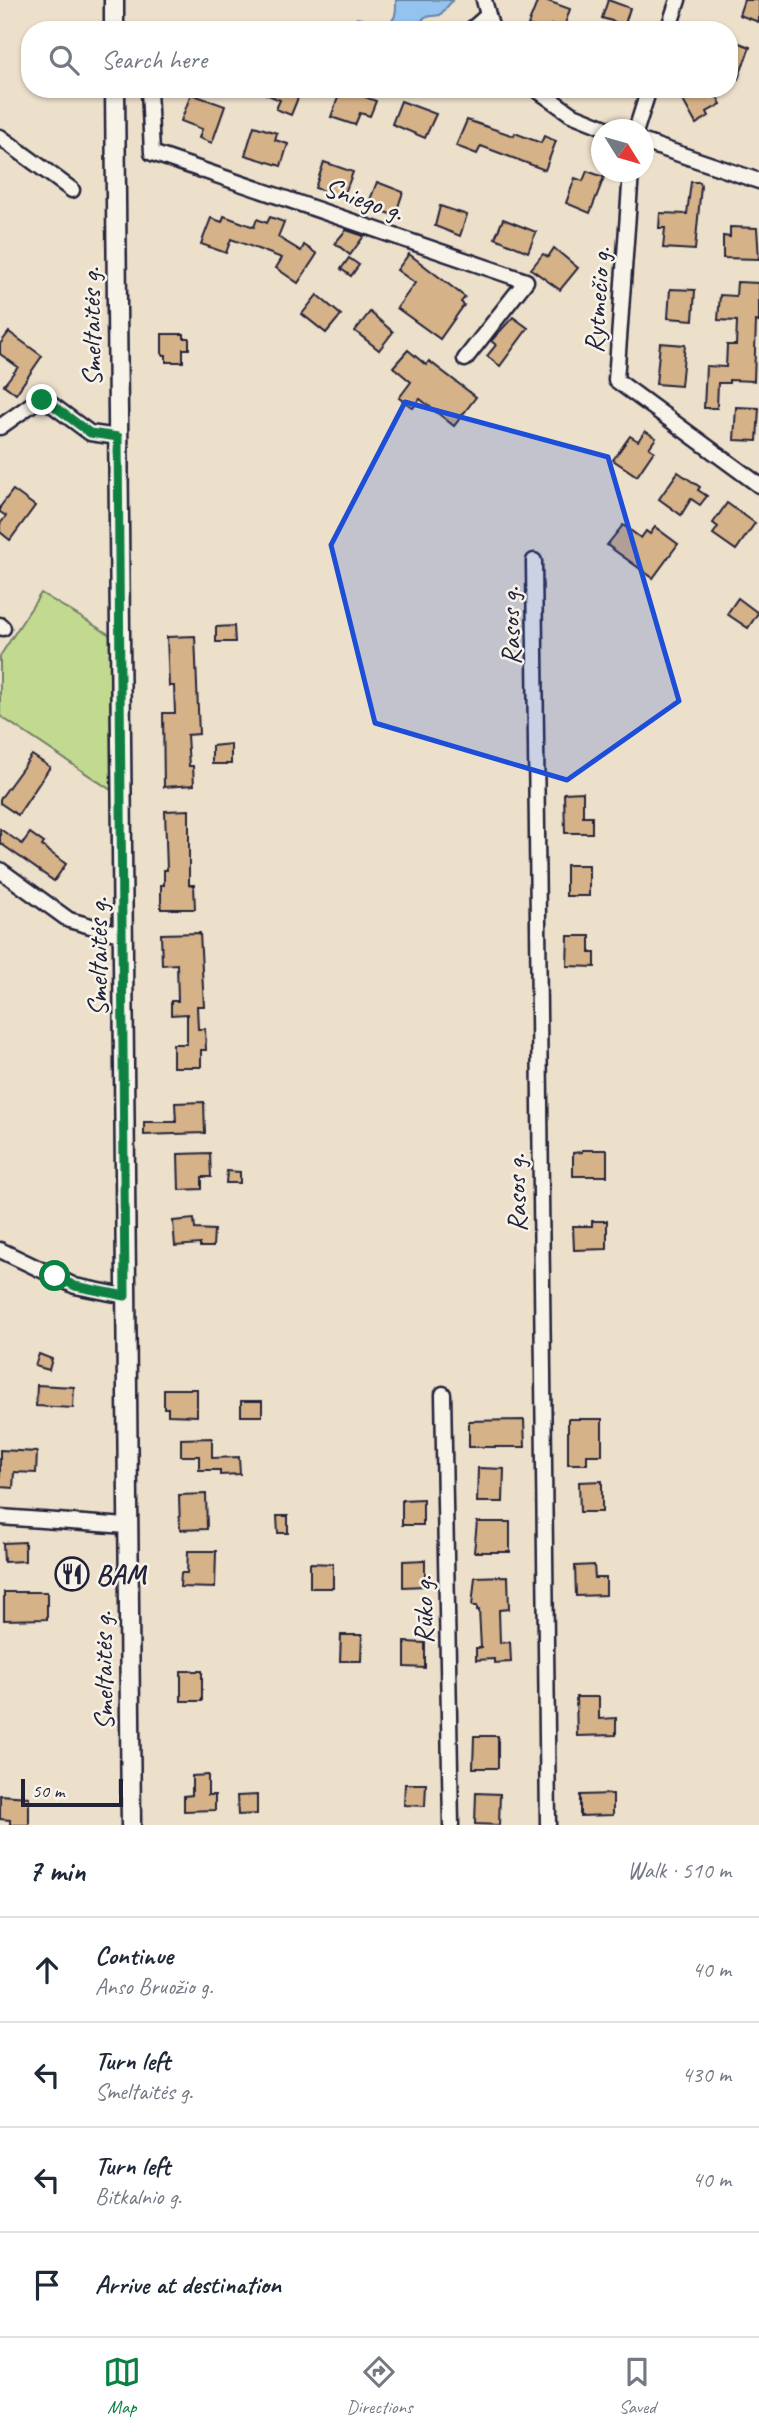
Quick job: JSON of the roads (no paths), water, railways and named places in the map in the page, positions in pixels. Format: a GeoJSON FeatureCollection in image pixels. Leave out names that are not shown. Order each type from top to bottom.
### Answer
{"type":"FeatureCollection","features":[{"type":"Feature","properties":{"kind":"main road"},"geometry":{"type":"LineString","coordinates":[[114,0],[114,21]]}},
{"type":"Feature","properties":{"kind":"main road","name":"Smeltaitės g."},"geometry":{"type":"LineString","coordinates":[[115,98],[131,1825]]}},
{"type":"Feature","properties":{"kind":"street"},"geometry":{"type":"LineString","coordinates":[[484,0],[489,21]]}},
{"type":"Feature","properties":{"kind":"street"},"geometry":{"type":"LineString","coordinates":[[671,21],[677,0]]}},
{"type":"Feature","properties":{"kind":"street","name":"Sniego g."},"geometry":{"type":"LineString","coordinates":[[149,98],[152,153],[526,281],[465,359]]}},
{"type":"Feature","properties":{"kind":"street"},"geometry":{"type":"LineString","coordinates":[[549,98],[571,114],[591,122]]}},
{"type":"Feature","properties":{"kind":"street"},"geometry":{"type":"LineString","coordinates":[[639,119],[646,98]]}},
{"type":"Feature","properties":{"kind":"street"},"geometry":{"type":"LineString","coordinates":[[0,137],[72,190]]}},
{"type":"Feature","properties":{"kind":"street"},"geometry":{"type":"LineString","coordinates":[[654,146],[759,181]]}},
{"type":"Feature","properties":{"kind":"street","name":"Rytmečio g."},"geometry":{"type":"LineString","coordinates":[[630,182],[616,380],[759,485]]}},
{"type":"Feature","properties":{"kind":"street"},"geometry":{"type":"LineString","coordinates":[[0,427],[42,400],[90,433],[118,437]]}},
{"type":"Feature","properties":{"kind":"street","name":"Rasos g."},"geometry":{"type":"LineString","coordinates":[[534,561],[548,1825]]}},
{"type":"Feature","properties":{"kind":"street"},"geometry":{"type":"LineString","coordinates":[[0,870],[69,920],[123,935]]}},
{"type":"Feature","properties":{"kind":"street"},"geometry":{"type":"LineString","coordinates":[[0,1250],[75,1286],[125,1296]]}},
{"type":"Feature","properties":{"kind":"street","name":"Rūko g."},"geometry":{"type":"LineString","coordinates":[[443,1394],[452,1825]]}},
{"type":"Feature","properties":{"kind":"street"},"geometry":{"type":"LineString","coordinates":[[0,1517],[127,1526]]}},
{"type":"Feature","properties":{"kind":"water"},"geometry":{"type":"Polygon","coordinates":[[[396,0],[453,0],[440,15],[425,17],[421,21],[391,21],[395,15],[396,0]]]}},
{"type":"Feature","properties":{"kind":"place","name":"BAM"},"geometry":{"type":"Point","coordinates":[72,1574]}}]}
